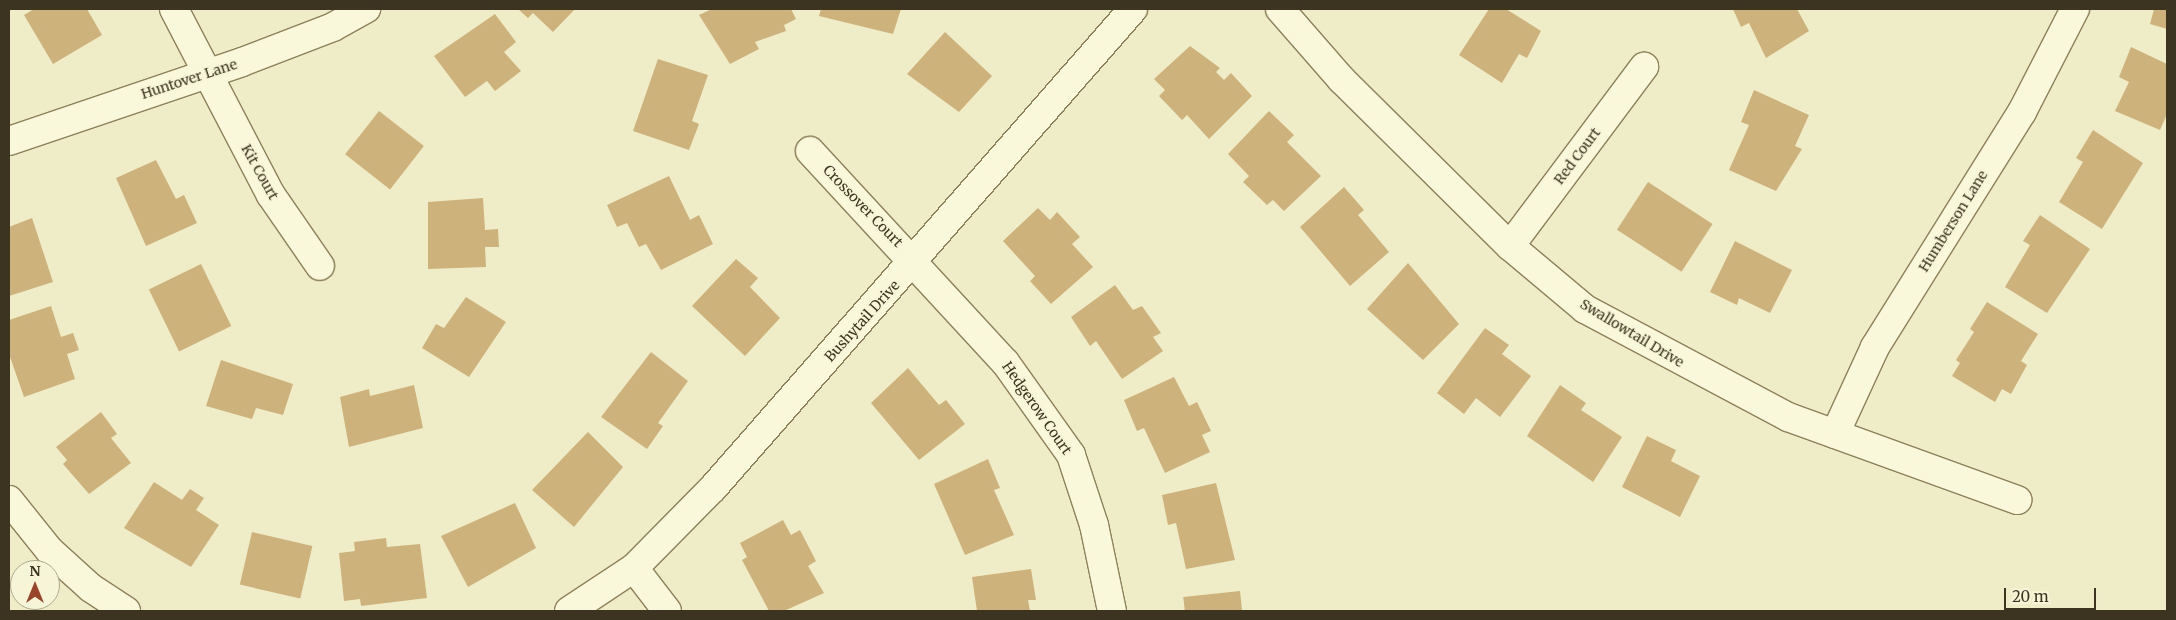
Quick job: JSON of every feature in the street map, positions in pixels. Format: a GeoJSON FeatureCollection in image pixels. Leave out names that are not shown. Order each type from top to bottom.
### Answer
{"type":"FeatureCollection","features":[{"type":"Feature","properties":{"kind":"street","name":"Kit Court"},"geometry":{"type":"LineString","coordinates":[[174,9],[209,72],[271,195],[320,266]]}},
{"type":"Feature","properties":{"kind":"street","name":"Huntover Lane"},"geometry":{"type":"LineString","coordinates":[[9,141],[334,27],[366,9]]}},
{"type":"Feature","properties":{"kind":"street","name":"Bushytail Drive"},"geometry":{"type":"LineString","coordinates":[[569,611],[634,568],[713,488],[915,262],[1133,9]]}},
{"type":"Feature","properties":{"kind":"street","name":"Swallowtail Drive"},"geometry":{"type":"LineString","coordinates":[[1280,9],[1342,80],[1510,246],[1585,309],[1674,360],[1788,417],[2016,500]]}},
{"type":"Feature","properties":{"kind":"street","name":"Humberson Lane"},"geometry":{"type":"LineString","coordinates":[[1835,434],[1874,347],[2022,112],[2075,9]]}},
{"type":"Feature","properties":{"kind":"street","name":"Red Court"},"geometry":{"type":"LineString","coordinates":[[1510,246],[1644,67]]}},
{"type":"Feature","properties":{"kind":"street","name":"Crossover Court"},"geometry":{"type":"LineString","coordinates":[[810,151],[915,262]]}},
{"type":"Feature","properties":{"kind":"street","name":"Hedgerow Court"},"geometry":{"type":"LineString","coordinates":[[915,262],[1005,362],[1071,455],[1094,525],[1112,611]]}},
{"type":"Feature","properties":{"kind":"street"},"geometry":{"type":"LineString","coordinates":[[9,500],[50,551],[91,588],[126,611]]}},
{"type":"Feature","properties":{"kind":"street"},"geometry":{"type":"LineString","coordinates":[[634,568],[667,611]]}},
{"type":"Feature","properties":{"kind":"building"},"geometry":{"type":"Polygon","coordinates":[[[34,9],[87,9],[102,35],[53,64],[24,15],[34,9]]]}},
{"type":"Feature","properties":{"kind":"building"},"geometry":{"type":"Polygon","coordinates":[[[518,9],[575,9],[553,32],[533,13],[528,18],[518,9]]]}},
{"type":"Feature","properties":{"kind":"building"},"geometry":{"type":"Polygon","coordinates":[[[712,9],[791,9],[796,19],[784,25],[786,31],[755,42],[759,49],[730,64],[699,15],[712,9]]]}},
{"type":"Feature","properties":{"kind":"building"},"geometry":{"type":"Polygon","coordinates":[[[821,9],[901,9],[893,34],[819,16],[821,9]]]}},
{"type":"Feature","properties":{"kind":"building"},"geometry":{"type":"Polygon","coordinates":[[[1489,9],[1506,9],[1541,31],[1527,58],[1519,54],[1502,83],[1459,55],[1489,9]]]}},
{"type":"Feature","properties":{"kind":"building"},"geometry":{"type":"Polygon","coordinates":[[[1733,9],[1797,9],[1809,31],[1766,58],[1749,23],[1741,27],[1733,9]]]}},
{"type":"Feature","properties":{"kind":"building"},"geometry":{"type":"Polygon","coordinates":[[[2154,9],[2167,9],[2167,29],[2150,24],[2154,9]]]}},
{"type":"Feature","properties":{"kind":"building"},"geometry":{"type":"Polygon","coordinates":[[[495,14],[516,42],[504,52],[521,71],[495,91],[487,81],[465,97],[434,56],[495,14]]]}},
{"type":"Feature","properties":{"kind":"building"},"geometry":{"type":"Polygon","coordinates":[[[945,32],[992,76],[959,112],[907,74],[945,32]]]}},
{"type":"Feature","properties":{"kind":"building"},"geometry":{"type":"Polygon","coordinates":[[[1190,46],[1220,68],[1216,72],[1224,80],[1231,73],[1252,96],[1209,139],[1187,115],[1182,120],[1159,96],[1165,90],[1154,79],[1190,46]]]}},
{"type":"Feature","properties":{"kind":"building"},"geometry":{"type":"Polygon","coordinates":[[[2131,47],[2167,64],[2167,114],[2160,130],[2115,111],[2129,82],[2119,77],[2131,47]]]}},
{"type":"Feature","properties":{"kind":"building"},"geometry":{"type":"Polygon","coordinates":[[[658,59],[708,75],[692,121],[699,124],[689,150],[633,131],[658,59]]]}},
{"type":"Feature","properties":{"kind":"building"},"geometry":{"type":"Polygon","coordinates":[[[1754,90],[1809,115],[1795,146],[1802,149],[1776,191],[1729,170],[1749,125],[1741,122],[1754,90]]]}},
{"type":"Feature","properties":{"kind":"building"},"geometry":{"type":"Polygon","coordinates":[[[379,111],[424,146],[390,189],[345,154],[379,111]]]}},
{"type":"Feature","properties":{"kind":"building"},"geometry":{"type":"Polygon","coordinates":[[[1269,111],[1294,135],[1287,142],[1321,176],[1284,211],[1273,200],[1267,205],[1243,182],[1249,176],[1228,154],[1269,111]]]}},
{"type":"Feature","properties":{"kind":"building"},"geometry":{"type":"Polygon","coordinates":[[[2093,130],[2143,163],[2102,229],[2059,202],[2083,162],[2076,158],[2093,130]]]}},
{"type":"Feature","properties":{"kind":"building"},"geometry":{"type":"Polygon","coordinates":[[[156,160],[176,199],[184,195],[197,223],[146,246],[116,178],[156,160]]]}},
{"type":"Feature","properties":{"kind":"building"},"geometry":{"type":"Polygon","coordinates":[[[669,176],[690,220],[699,215],[713,244],[661,270],[646,244],[639,247],[627,223],[617,227],[607,205],[669,176]]]}},
{"type":"Feature","properties":{"kind":"building"},"geometry":{"type":"Polygon","coordinates":[[[1648,182],[1713,224],[1682,272],[1617,230],[1648,182]]]}},
{"type":"Feature","properties":{"kind":"building"},"geometry":{"type":"Polygon","coordinates":[[[1344,187],[1364,210],[1358,215],[1389,252],[1350,286],[1300,227],[1344,187]]]}},
{"type":"Feature","properties":{"kind":"building"},"geometry":{"type":"Polygon","coordinates":[[[483,198],[485,230],[498,229],[499,247],[485,247],[486,267],[428,269],[428,202],[483,198]]]}},
{"type":"Feature","properties":{"kind":"building"},"geometry":{"type":"Polygon","coordinates":[[[1038,208],[1050,220],[1057,212],[1080,237],[1072,244],[1093,267],[1051,304],[1030,281],[1035,276],[1003,241],[1038,208]]]}},
{"type":"Feature","properties":{"kind":"building"},"geometry":{"type":"Polygon","coordinates":[[[2040,215],[2090,249],[2047,313],[2005,287],[2030,245],[2023,241],[2040,215]]]}},
{"type":"Feature","properties":{"kind":"building"},"geometry":{"type":"Polygon","coordinates":[[[32,218],[53,282],[9,296],[9,227],[32,218]]]}},
{"type":"Feature","properties":{"kind":"building"},"geometry":{"type":"Polygon","coordinates":[[[1735,241],[1792,270],[1770,313],[1739,298],[1737,305],[1710,292],[1735,241]]]}},
{"type":"Feature","properties":{"kind":"building"},"geometry":{"type":"Polygon","coordinates":[[[736,259],[758,278],[750,287],[780,318],[745,356],[692,306],[736,259]]]}},
{"type":"Feature","properties":{"kind":"building"},"geometry":{"type":"Polygon","coordinates":[[[1408,263],[1459,324],[1423,360],[1367,309],[1408,263]]]}},
{"type":"Feature","properties":{"kind":"building"},"geometry":{"type":"Polygon","coordinates":[[[201,264],[231,326],[179,351],[149,289],[201,264]]]}},
{"type":"Feature","properties":{"kind":"building"},"geometry":{"type":"Polygon","coordinates":[[[1115,285],[1133,310],[1142,306],[1161,333],[1153,337],[1163,351],[1122,379],[1096,341],[1090,346],[1071,317],[1115,285]]]}},
{"type":"Feature","properties":{"kind":"building"},"geometry":{"type":"Polygon","coordinates":[[[466,297],[506,322],[469,377],[422,348],[436,324],[444,328],[466,297]]]}},
{"type":"Feature","properties":{"kind":"building"},"geometry":{"type":"Polygon","coordinates":[[[1987,302],[2038,334],[2021,361],[2027,365],[2011,394],[2002,389],[1995,402],[1952,376],[1960,363],[1956,360],[1974,332],[1970,329],[1987,302]]]}},
{"type":"Feature","properties":{"kind":"building"},"geometry":{"type":"Polygon","coordinates":[[[51,306],[61,337],[73,333],[79,350],[67,354],[75,379],[24,397],[9,354],[9,320],[51,306]]]}},
{"type":"Feature","properties":{"kind":"building"},"geometry":{"type":"Polygon","coordinates":[[[1485,328],[1509,345],[1502,354],[1531,376],[1500,417],[1476,398],[1464,414],[1437,393],[1485,328]]]}},
{"type":"Feature","properties":{"kind":"building"},"geometry":{"type":"Polygon","coordinates":[[[651,352],[688,381],[658,423],[663,426],[647,449],[601,417],[651,352]]]}},
{"type":"Feature","properties":{"kind":"building"},"geometry":{"type":"Polygon","coordinates":[[[221,360],[293,384],[283,415],[256,408],[252,419],[206,406],[221,360]]]}},
{"type":"Feature","properties":{"kind":"building"},"geometry":{"type":"Polygon","coordinates":[[[908,368],[939,405],[946,400],[965,424],[919,460],[871,403],[908,368]]]}},
{"type":"Feature","properties":{"kind":"building"},"geometry":{"type":"Polygon","coordinates":[[[1174,377],[1189,406],[1197,402],[1211,431],[1202,435],[1210,452],[1165,473],[1144,428],[1137,431],[1124,400],[1174,377]]]}},
{"type":"Feature","properties":{"kind":"building"},"geometry":{"type":"Polygon","coordinates":[[[414,385],[423,428],[349,447],[340,397],[369,389],[370,396],[414,385]]]}},
{"type":"Feature","properties":{"kind":"building"},"geometry":{"type":"Polygon","coordinates":[[[1560,385],[1586,403],[1581,410],[1622,437],[1593,482],[1527,436],[1560,385]]]}},
{"type":"Feature","properties":{"kind":"building"},"geometry":{"type":"Polygon","coordinates":[[[101,412],[117,434],[111,438],[131,463],[89,494],[63,464],[67,460],[56,447],[101,412]]]}},
{"type":"Feature","properties":{"kind":"building"},"geometry":{"type":"Polygon","coordinates":[[[588,432],[623,467],[574,527],[532,490],[588,432]]]}},
{"type":"Feature","properties":{"kind":"building"},"geometry":{"type":"Polygon","coordinates":[[[1647,436],[1676,450],[1671,461],[1700,476],[1680,517],[1622,487],[1647,436]]]}},
{"type":"Feature","properties":{"kind":"building"},"geometry":{"type":"Polygon","coordinates":[[[988,459],[1000,488],[994,490],[1014,535],[965,555],[934,484],[988,459]]]}},
{"type":"Feature","properties":{"kind":"building"},"geometry":{"type":"Polygon","coordinates":[[[154,482],[182,500],[190,489],[204,498],[196,510],[219,525],[191,567],[124,528],[154,482]]]}},
{"type":"Feature","properties":{"kind":"building"},"geometry":{"type":"Polygon","coordinates":[[[1216,483],[1235,560],[1186,569],[1176,523],[1168,525],[1162,495],[1216,483]]]}},
{"type":"Feature","properties":{"kind":"building"},"geometry":{"type":"Polygon","coordinates":[[[515,503],[536,548],[468,587],[441,536],[515,503]]]}},
{"type":"Feature","properties":{"kind":"building"},"geometry":{"type":"Polygon","coordinates":[[[783,520],[791,535],[800,530],[816,561],[808,566],[824,593],[784,611],[769,611],[742,560],[747,557],[740,543],[783,520]]]}},
{"type":"Feature","properties":{"kind":"building"},"geometry":{"type":"Polygon","coordinates":[[[252,532],[312,546],[300,599],[240,585],[252,532]]]}},
{"type":"Feature","properties":{"kind":"building"},"geometry":{"type":"Polygon","coordinates":[[[386,538],[387,547],[420,544],[427,598],[361,606],[360,599],[344,601],[339,553],[355,551],[354,542],[386,538]]]}},
{"type":"Feature","properties":{"kind":"building"},"geometry":{"type":"Polygon","coordinates":[[[1031,569],[1036,600],[1028,600],[1030,611],[977,611],[972,577],[1031,569]]]}},
{"type":"Feature","properties":{"kind":"building"},"geometry":{"type":"Polygon","coordinates":[[[1240,591],[1242,611],[1185,611],[1183,597],[1240,591]]]}}]}
